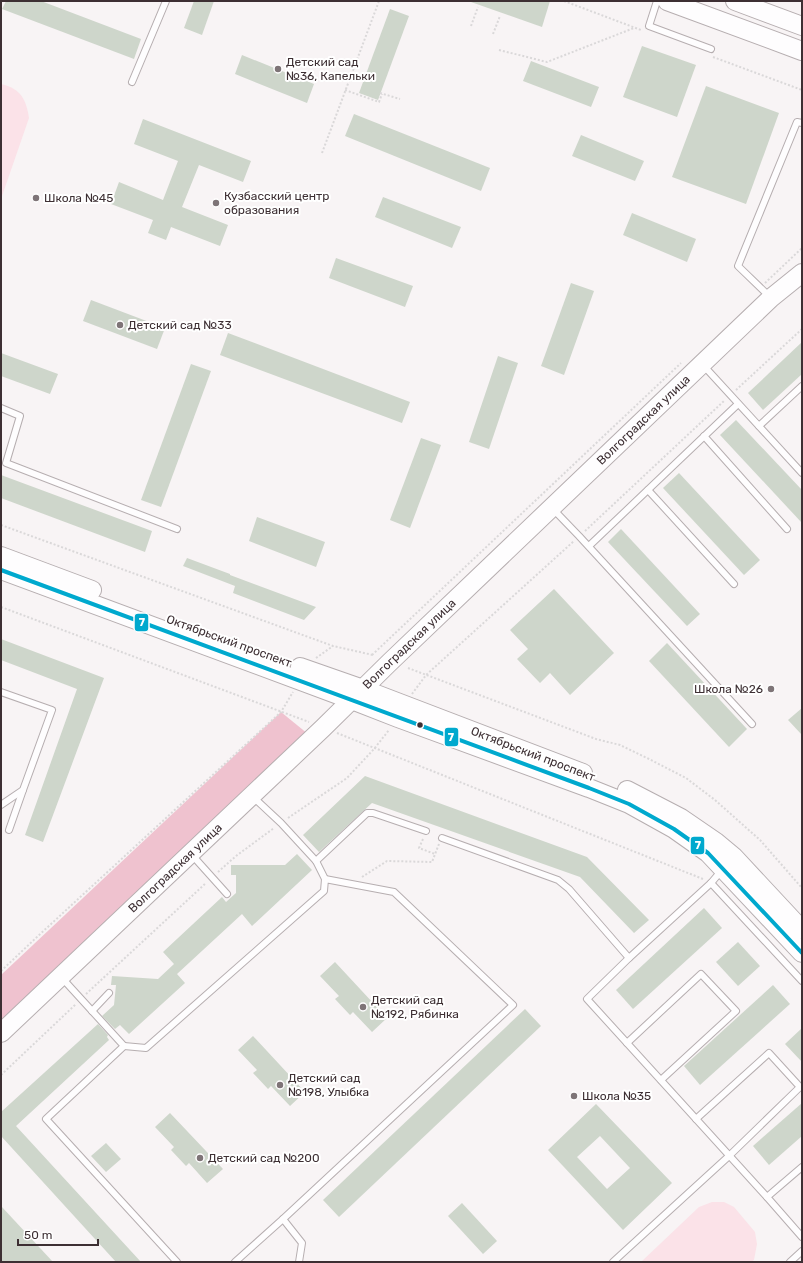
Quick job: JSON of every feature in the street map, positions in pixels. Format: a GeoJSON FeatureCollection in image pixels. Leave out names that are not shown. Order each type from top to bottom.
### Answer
{"type":"FeatureCollection","features":[{"type":"Feature","properties":{"kind":"main road"},"geometry":{"type":"LineString","coordinates":[[667,1],[802,51]]}},
{"type":"Feature","properties":{"kind":"main road"},"geometry":{"type":"LineString","coordinates":[[735,1],[802,26]]}},
{"type":"Feature","properties":{"kind":"main road","name":"Волгоградская улица"},"geometry":{"type":"LineString","coordinates":[[1,1033],[358,694],[702,364],[766,293],[802,273]]}},
{"type":"Feature","properties":{"kind":"main road","name":"Октябрьский проспект"},"geometry":{"type":"LineString","coordinates":[[1,556],[300,667],[358,694],[398,718],[629,804],[674,829],[708,853],[802,954]]}},
{"type":"Feature","properties":{"kind":"main road","name":"Октябрьский проспект"},"geometry":{"type":"LineString","coordinates":[[1,570],[358,694],[634,793],[681,818],[716,842],[734,857],[802,930]]}},
{"type":"Feature","properties":{"kind":"lane"},"geometry":{"type":"LineString","coordinates":[[132,82],[166,1]]}},
{"type":"Feature","properties":{"kind":"lane"},"geometry":{"type":"LineString","coordinates":[[657,1],[648,26],[711,49]]}},
{"type":"Feature","properties":{"kind":"lane"},"geometry":{"type":"LineString","coordinates":[[766,293],[738,266],[796,122],[802,123]]}},
{"type":"Feature","properties":{"kind":"lane"},"geometry":{"type":"LineString","coordinates":[[702,364],[802,473]]}},
{"type":"Feature","properties":{"kind":"lane"},"geometry":{"type":"LineString","coordinates":[[759,426],[802,386]]}},
{"type":"Feature","properties":{"kind":"lane"},"geometry":{"type":"LineString","coordinates":[[589,546],[738,404]]}},
{"type":"Feature","properties":{"kind":"lane"},"geometry":{"type":"LineString","coordinates":[[1,408],[20,416],[6,463],[177,529]]}},
{"type":"Feature","properties":{"kind":"lane"},"geometry":{"type":"LineString","coordinates":[[704,436],[788,529]]}},
{"type":"Feature","properties":{"kind":"lane"},"geometry":{"type":"LineString","coordinates":[[648,490],[734,584]]}},
{"type":"Feature","properties":{"kind":"lane"},"geometry":{"type":"LineString","coordinates":[[552,508],[589,546],[752,724]]}},
{"type":"Feature","properties":{"kind":"lane"},"geometry":{"type":"LineString","coordinates":[[1,692],[52,710],[9,830]]}},
{"type":"Feature","properties":{"kind":"lane"},"geometry":{"type":"LineString","coordinates":[[1,805],[23,790]]}},
{"type":"Feature","properties":{"kind":"lane"},"geometry":{"type":"LineString","coordinates":[[61,977],[124,1046],[146,1048],[324,891],[325,879],[316,861],[281,823],[252,795]]}},
{"type":"Feature","properties":{"kind":"lane"},"geometry":{"type":"LineString","coordinates":[[316,861],[367,813],[374,813],[426,831]]}},
{"type":"Feature","properties":{"kind":"lane"},"geometry":{"type":"LineString","coordinates":[[442,838],[558,880],[569,889],[629,958]]}},
{"type":"Feature","properties":{"kind":"lane"},"geometry":{"type":"LineString","coordinates":[[190,854],[227,894]]}},
{"type":"Feature","properties":{"kind":"lane"},"geometry":{"type":"LineString","coordinates":[[723,869],[711,883],[629,958],[587,999],[801,1236]]}},
{"type":"Feature","properties":{"kind":"lane"},"geometry":{"type":"LineString","coordinates":[[235,1262],[513,1005],[394,892],[325,879]]}},
{"type":"Feature","properties":{"kind":"lane"},"geometry":{"type":"LineString","coordinates":[[711,883],[802,981]]}},
{"type":"Feature","properties":{"kind":"lane"},"geometry":{"type":"LineString","coordinates":[[627,1043],[701,974],[736,1011],[661,1080]]}},
{"type":"Feature","properties":{"kind":"lane"},"geometry":{"type":"LineString","coordinates":[[92,1011],[109,993]]}},
{"type":"Feature","properties":{"kind":"lane"},"geometry":{"type":"LineString","coordinates":[[124,1046],[46,1119],[177,1262]]}},
{"type":"Feature","properties":{"kind":"lane"},"geometry":{"type":"LineString","coordinates":[[613,1262],[729,1156],[800,1087],[769,1053],[696,1119]]}},
{"type":"Feature","properties":{"kind":"lane"},"geometry":{"type":"LineString","coordinates":[[767,1197],[802,1167]]}},
{"type":"Feature","properties":{"kind":"lane"},"geometry":{"type":"LineString","coordinates":[[283,1219],[302,1243],[299,1262]]}},
{"type":"Feature","properties":{"kind":"lane"},"geometry":{"type":"LineString","coordinates":[[790,1262],[802,1251]]}},
{"type":"Feature","properties":{"kind":"path"},"geometry":{"type":"LineString","coordinates":[[322,153],[379,1]]}},
{"type":"Feature","properties":{"kind":"path"},"geometry":{"type":"LineString","coordinates":[[471,26],[478,7]]}},
{"type":"Feature","properties":{"kind":"path"},"geometry":{"type":"LineString","coordinates":[[493,34],[500,16]]}},
{"type":"Feature","properties":{"kind":"path"},"geometry":{"type":"LineString","coordinates":[[500,50],[547,62],[636,28]]}},
{"type":"Feature","properties":{"kind":"path"},"geometry":{"type":"LineString","coordinates":[[345,90],[379,102],[381,93],[400,99]]}},
{"type":"Feature","properties":{"kind":"path"},"geometry":{"type":"LineString","coordinates":[[766,293],[802,248]]}},
{"type":"Feature","properties":{"kind":"path"},"geometry":{"type":"LineString","coordinates":[[412,694],[426,675],[579,536],[802,329]]}},
{"type":"Feature","properties":{"kind":"path"},"geometry":{"type":"LineString","coordinates":[[1,525],[333,646],[372,655],[685,359]]}},
{"type":"Feature","properties":{"kind":"path"},"geometry":{"type":"LineString","coordinates":[[1,607],[315,724]]}},
{"type":"Feature","properties":{"kind":"path"},"geometry":{"type":"LineString","coordinates":[[311,662],[333,646]]}},
{"type":"Feature","properties":{"kind":"path"},"geometry":{"type":"LineString","coordinates":[[408,668],[596,739],[620,745],[686,778],[715,800],[760,840],[802,888]]}},
{"type":"Feature","properties":{"kind":"path"},"geometry":{"type":"LineString","coordinates":[[1,971],[281,712],[296,686]]}},
{"type":"Feature","properties":{"kind":"path"},"geometry":{"type":"LineString","coordinates":[[1,1074],[81,998],[236,856],[347,778],[374,749],[390,728]]}},
{"type":"Feature","properties":{"kind":"path"},"geometry":{"type":"LineString","coordinates":[[337,733],[711,883]]}},
{"type":"Feature","properties":{"kind":"path"},"geometry":{"type":"LineString","coordinates":[[426,831],[419,848],[435,854]]}},
{"type":"Feature","properties":{"kind":"path"},"geometry":{"type":"LineString","coordinates":[[352,884],[387,860],[432,862],[442,838]]}},
{"type":"Feature","properties":{"kind":"shaded area"},"geometry":{"type":"Polygon","coordinates":[[[1,84],[18,92],[24,100],[29,118],[1,199],[1,84]]]}},
{"type":"Feature","properties":{"kind":"shaded area"},"geometry":{"type":"Polygon","coordinates":[[[281,712],[308,734],[1,1028],[1,975],[281,712]]]}},
{"type":"Feature","properties":{"kind":"shaded area"},"geometry":{"type":"Polygon","coordinates":[[[712,1202],[724,1202],[734,1207],[755,1232],[757,1244],[754,1260],[751,1262],[641,1262],[699,1207],[712,1202]]]}},
{"type":"Feature","properties":{"kind":"building"},"geometry":{"type":"Polygon","coordinates":[[[6,1],[41,1],[141,39],[134,59],[2,9],[6,1]]]}},
{"type":"Feature","properties":{"kind":"building"},"geometry":{"type":"Polygon","coordinates":[[[194,1],[214,1],[202,35],[184,28],[194,1]]]}},
{"type":"Feature","properties":{"kind":"building"},"geometry":{"type":"Polygon","coordinates":[[[471,1],[550,1],[542,27],[471,1]]]}},
{"type":"Feature","properties":{"kind":"building"},"geometry":{"type":"Polygon","coordinates":[[[390,9],[409,16],[378,100],[359,93],[390,9]]]}},
{"type":"Feature","properties":{"kind":"building"},"geometry":{"type":"Polygon","coordinates":[[[642,46],[696,65],[677,117],[623,97],[642,46]]]}},
{"type":"Feature","properties":{"kind":"building"},"geometry":{"type":"Polygon","coordinates":[[[242,55],[314,84],[307,103],[235,74],[242,55]]]}},
{"type":"Feature","properties":{"kind":"building"},"geometry":{"type":"Polygon","coordinates":[[[531,61],[599,87],[591,107],[523,81],[531,61]]]}},
{"type":"Feature","properties":{"kind":"building"},"geometry":{"type":"Polygon","coordinates":[[[706,86],[779,113],[746,204],[672,177],[706,86]]]}},
{"type":"Feature","properties":{"kind":"building"},"geometry":{"type":"Polygon","coordinates":[[[354,114],[490,168],[481,191],[345,136],[354,114]]]}},
{"type":"Feature","properties":{"kind":"building"},"geometry":{"type":"Polygon","coordinates":[[[143,119],[251,161],[243,182],[199,165],[182,207],[228,225],[220,246],[171,227],[166,240],[148,233],[153,220],[111,204],[119,182],[163,200],[178,161],[134,144],[143,119]]]}},
{"type":"Feature","properties":{"kind":"building"},"geometry":{"type":"Polygon","coordinates":[[[581,135],[644,161],[635,181],[572,156],[581,135]]]}},
{"type":"Feature","properties":{"kind":"building"},"geometry":{"type":"Polygon","coordinates":[[[383,197],[461,227],[452,248],[375,217],[383,197]]]}},
{"type":"Feature","properties":{"kind":"building"},"geometry":{"type":"Polygon","coordinates":[[[632,213],[696,239],[687,262],[623,235],[632,213]]]}},
{"type":"Feature","properties":{"kind":"building"},"geometry":{"type":"Polygon","coordinates":[[[336,258],[413,286],[405,307],[329,278],[336,258]]]}},
{"type":"Feature","properties":{"kind":"building"},"geometry":{"type":"Polygon","coordinates":[[[571,283],[594,291],[564,375],[541,366],[571,283]]]}},
{"type":"Feature","properties":{"kind":"building"},"geometry":{"type":"Polygon","coordinates":[[[91,300],[165,328],[157,349],[83,321],[91,300]]]}},
{"type":"Feature","properties":{"kind":"building"},"geometry":{"type":"Polygon","coordinates":[[[228,333],[410,402],[402,423],[220,355],[228,333]]]}},
{"type":"Feature","properties":{"kind":"building"},"geometry":{"type":"Polygon","coordinates":[[[802,342],[802,374],[763,410],[748,393],[802,342]]]}},
{"type":"Feature","properties":{"kind":"building"},"geometry":{"type":"Polygon","coordinates":[[[1,353],[58,374],[50,394],[1,376],[1,353]]]}},
{"type":"Feature","properties":{"kind":"building"},"geometry":{"type":"Polygon","coordinates":[[[498,356],[518,363],[489,449],[469,442],[498,356]]]}},
{"type":"Feature","properties":{"kind":"building"},"geometry":{"type":"Polygon","coordinates":[[[191,364],[211,371],[161,507],[141,500],[191,364]]]}},
{"type":"Feature","properties":{"kind":"building"},"geometry":{"type":"Polygon","coordinates":[[[736,420],[802,490],[802,523],[720,435],[736,420]]]}},
{"type":"Feature","properties":{"kind":"building"},"geometry":{"type":"Polygon","coordinates":[[[421,438],[441,445],[410,528],[390,520],[421,438]]]}},
{"type":"Feature","properties":{"kind":"building"},"geometry":{"type":"Polygon","coordinates":[[[679,473],[760,560],[744,575],[663,488],[679,473]]]}},
{"type":"Feature","properties":{"kind":"building"},"geometry":{"type":"Polygon","coordinates":[[[1,475],[152,531],[145,552],[1,498],[1,475]]]}},
{"type":"Feature","properties":{"kind":"building"},"geometry":{"type":"Polygon","coordinates":[[[257,517],[325,542],[316,567],[249,541],[257,517]]]}},
{"type":"Feature","properties":{"kind":"building"},"geometry":{"type":"Polygon","coordinates":[[[621,529],[700,614],[687,626],[608,542],[621,529]]]}},
{"type":"Feature","properties":{"kind":"building"},"geometry":{"type":"Polygon","coordinates":[[[187,558],[316,607],[304,620],[233,593],[235,586],[183,566],[187,558]]]}},
{"type":"Feature","properties":{"kind":"building"},"geometry":{"type":"Polygon","coordinates":[[[554,589],[614,653],[570,695],[550,673],[540,683],[517,659],[528,649],[510,630],[554,589]]]}},
{"type":"Feature","properties":{"kind":"building"},"geometry":{"type":"Polygon","coordinates":[[[1,639],[104,678],[43,842],[25,835],[77,689],[1,660],[1,639]]]}},
{"type":"Feature","properties":{"kind":"building"},"geometry":{"type":"Polygon","coordinates":[[[667,643],[747,729],[729,747],[649,661],[667,643]]]}},
{"type":"Feature","properties":{"kind":"building"},"geometry":{"type":"Polygon","coordinates":[[[802,708],[802,735],[788,720],[802,708]]]}},
{"type":"Feature","properties":{"kind":"building"},"geometry":{"type":"Polygon","coordinates":[[[365,776],[587,857],[649,920],[634,933],[580,877],[372,803],[319,852],[303,835],[365,776]]]}},
{"type":"Feature","properties":{"kind":"building"},"geometry":{"type":"Polygon","coordinates":[[[297,854],[312,870],[252,926],[242,914],[177,974],[185,983],[129,1034],[120,1025],[115,1029],[102,1016],[114,1005],[116,985],[111,985],[112,976],[158,979],[174,964],[163,952],[222,897],[226,902],[236,893],[236,875],[231,875],[231,865],[285,865],[297,854]]]}},
{"type":"Feature","properties":{"kind":"building"},"geometry":{"type":"Polygon","coordinates":[[[704,908],[722,928],[633,1009],[616,990],[704,908]]]}},
{"type":"Feature","properties":{"kind":"building"},"geometry":{"type":"Polygon","coordinates":[[[738,942],[760,966],[738,986],[716,962],[738,942]]]}},
{"type":"Feature","properties":{"kind":"building"},"geometry":{"type":"Polygon","coordinates":[[[335,962],[387,1018],[372,1032],[353,1012],[350,1015],[335,999],[339,996],[320,976],[335,962]]]}},
{"type":"Feature","properties":{"kind":"building"},"geometry":{"type":"Polygon","coordinates":[[[773,985],[790,1004],[700,1085],[684,1066],[773,985]]]}},
{"type":"Feature","properties":{"kind":"building"},"geometry":{"type":"Polygon","coordinates":[[[525,1009],[541,1026],[339,1217],[323,1200],[525,1009]]]}},
{"type":"Feature","properties":{"kind":"building"},"geometry":{"type":"Polygon","coordinates":[[[98,1024],[108,1035],[107,1037],[109,1040],[16,1126],[141,1262],[116,1262],[1,1136],[1,1112],[98,1024]]]}},
{"type":"Feature","properties":{"kind":"building"},"geometry":{"type":"Polygon","coordinates":[[[802,1028],[802,1062],[785,1044],[802,1028]]]}},
{"type":"Feature","properties":{"kind":"building"},"geometry":{"type":"Polygon","coordinates":[[[253,1036],[305,1092],[290,1106],[271,1086],[268,1089],[253,1073],[257,1070],[238,1050],[253,1036]]]}},
{"type":"Feature","properties":{"kind":"building"},"geometry":{"type":"Polygon","coordinates":[[[802,1103],[802,1136],[769,1165],[753,1146],[802,1103]]]}},
{"type":"Feature","properties":{"kind":"building"},"geometry":{"type":"Polygon","coordinates":[[[596,1104],[672,1183],[623,1230],[548,1150],[596,1104]],[[600,1136],[577,1157],[607,1189],[630,1168],[600,1136]]]}},
{"type":"Feature","properties":{"kind":"building"},"geometry":{"type":"Polygon","coordinates":[[[170,1113],[223,1169],[207,1183],[189,1163],[186,1166],[171,1150],[174,1147],[155,1127],[170,1113]]]}},
{"type":"Feature","properties":{"kind":"building"},"geometry":{"type":"Polygon","coordinates":[[[106,1143],[121,1159],[106,1172],[91,1156],[106,1143]]]}},
{"type":"Feature","properties":{"kind":"building"},"geometry":{"type":"Polygon","coordinates":[[[462,1203],[497,1241],[483,1254],[448,1216],[462,1203]]]}},
{"type":"Feature","properties":{"kind":"building"},"geometry":{"type":"Polygon","coordinates":[[[1,1206],[53,1262],[1,1262],[1,1206]]]}},
{"type":"Feature","properties":{"kind":"transit line","name":"7"},"geometry":{"type":"LineString","coordinates":[[1,570],[629,804],[674,829],[708,853],[802,953]]}},
{"type":"Feature","properties":{"kind":"place","name":"Детский сад №36, Капельки"},"geometry":{"type":"Point","coordinates":[278,69]}},
{"type":"Feature","properties":{"kind":"place","name":"Школа №45"},"geometry":{"type":"Point","coordinates":[36,198]}},
{"type":"Feature","properties":{"kind":"place","name":"Кузбасский центр образования"},"geometry":{"type":"Point","coordinates":[216,203]}},
{"type":"Feature","properties":{"kind":"place","name":"Детский сад №33"},"geometry":{"type":"Point","coordinates":[120,325]}},
{"type":"Feature","properties":{"kind":"place","name":"Школа №26"},"geometry":{"type":"Point","coordinates":[771,689]}},
{"type":"Feature","properties":{"kind":"place","name":"Детский сад №192, Рябинка"},"geometry":{"type":"Point","coordinates":[363,1007]}},
{"type":"Feature","properties":{"kind":"place","name":"Детский сад №198, Улыбка"},"geometry":{"type":"Point","coordinates":[280,1085]}},
{"type":"Feature","properties":{"kind":"place","name":"Школа №35"},"geometry":{"type":"Point","coordinates":[574,1096]}},
{"type":"Feature","properties":{"kind":"place","name":"Детский сад №200"},"geometry":{"type":"Point","coordinates":[200,1158]}}]}
